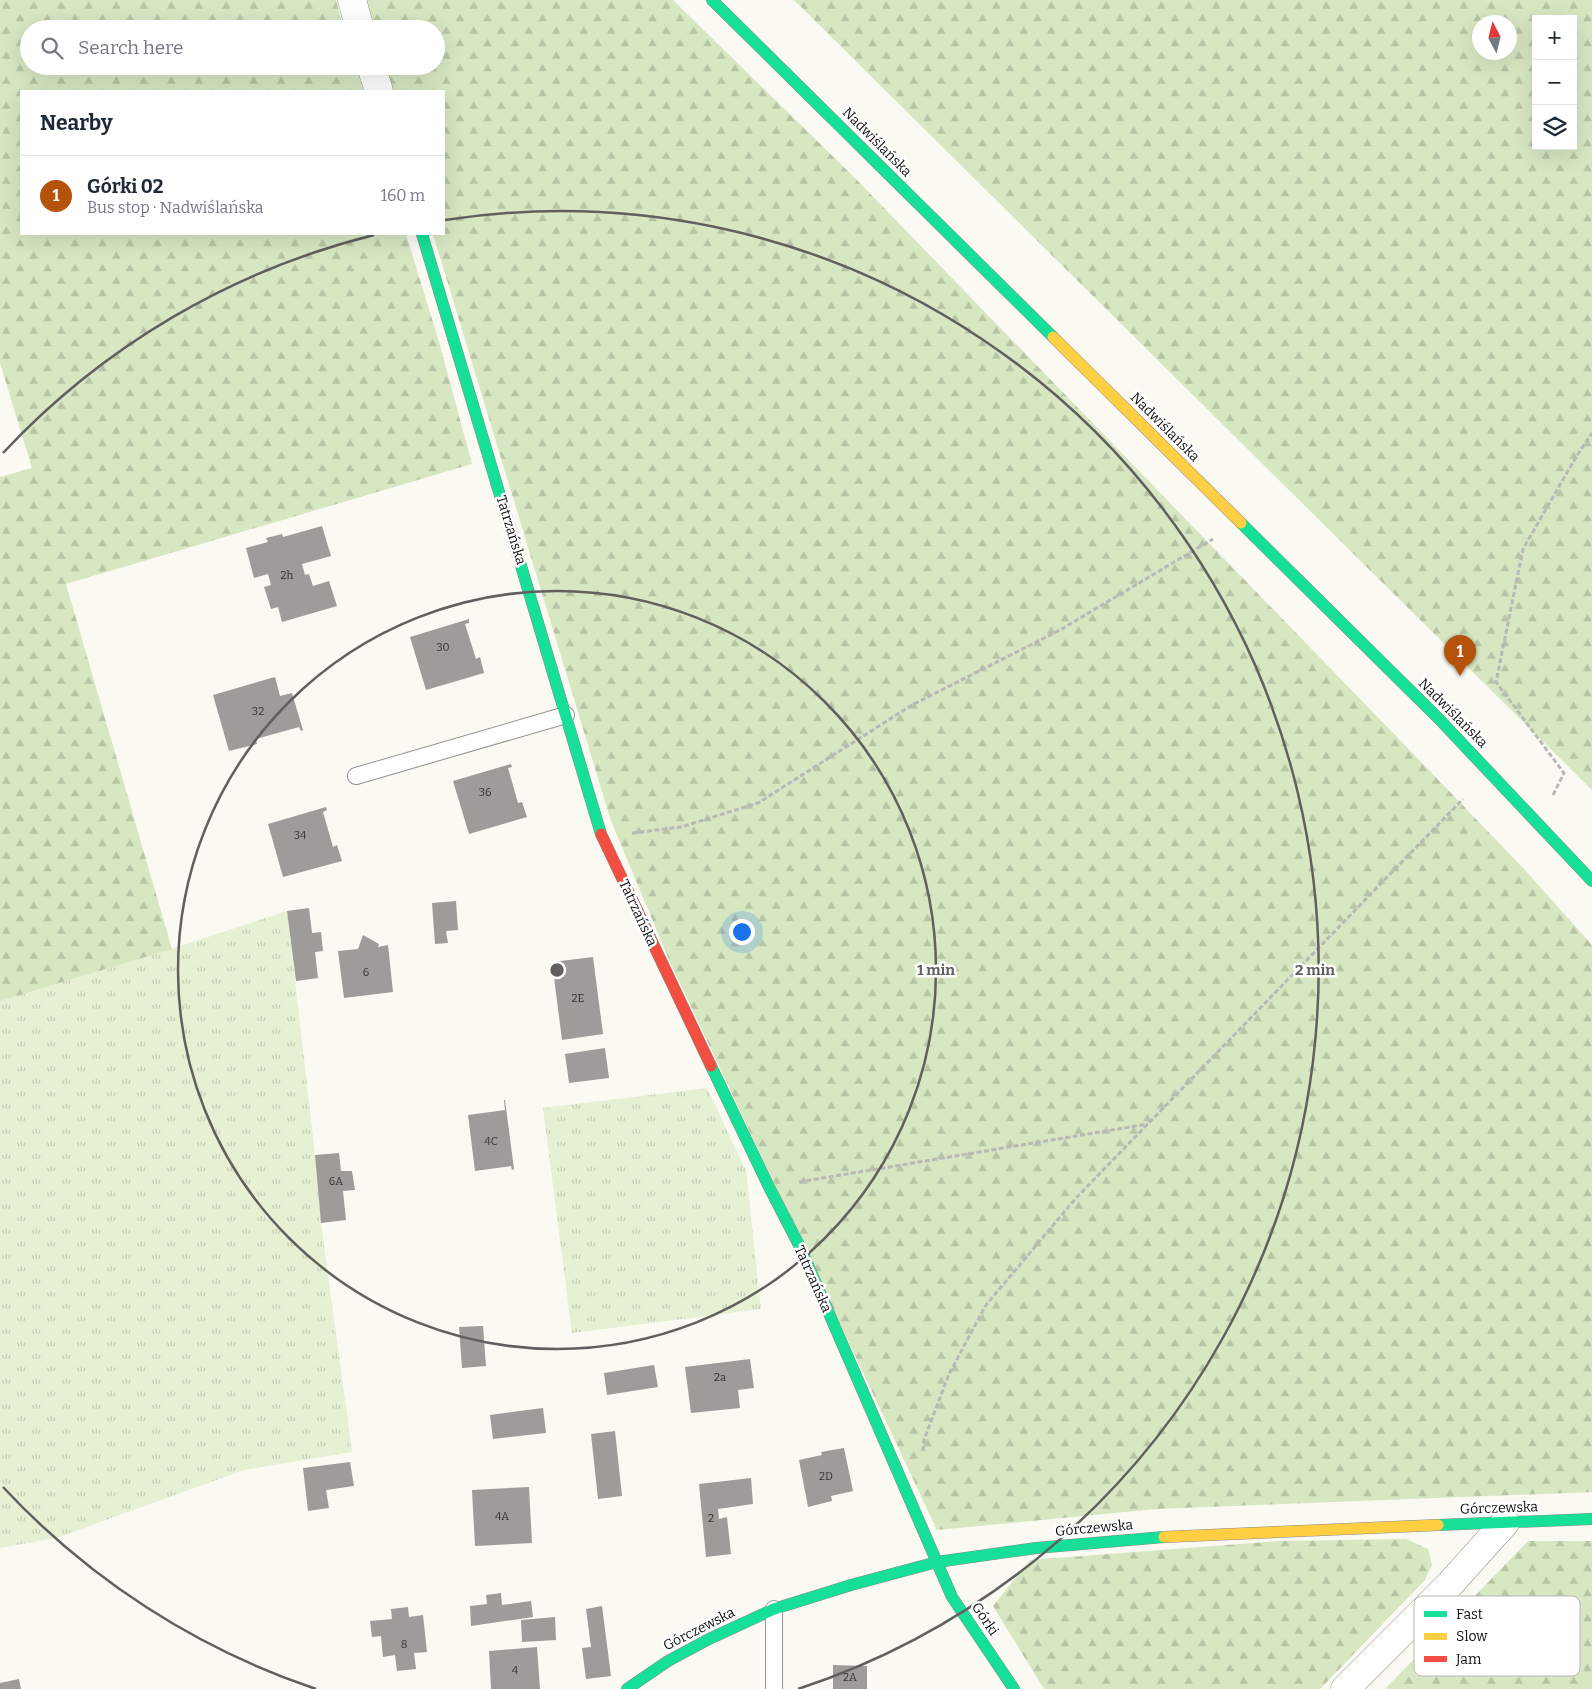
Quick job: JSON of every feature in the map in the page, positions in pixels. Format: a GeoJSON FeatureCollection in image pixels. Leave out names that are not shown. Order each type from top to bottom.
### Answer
{"type":"FeatureCollection","features":[{"type":"Feature","properties":{"kind":"street"},"geometry":{"type":"LineString","coordinates":[[352,0],[358,20]]}},
{"type":"Feature","properties":{"kind":"street","name":"Nadwiślańska"},"geometry":{"type":"LineString","coordinates":[[712,0],[1445,725],[1592,881]]}},
{"type":"Feature","properties":{"kind":"street"},"geometry":{"type":"LineString","coordinates":[[375,75],[379,90]]}},
{"type":"Feature","properties":{"kind":"street","name":"Tatrzańska"},"geometry":{"type":"LineString","coordinates":[[422,235],[602,837],[769,1187],[801,1249],[937,1562]]}},
{"type":"Feature","properties":{"kind":"street","name":"Górczewska"},"geometry":{"type":"LineString","coordinates":[[627,1689],[676,1656],[774,1610],[851,1585],[937,1562],[1036,1548],[1193,1535],[1592,1519]]}},
{"type":"Feature","properties":{"kind":"street"},"geometry":{"type":"LineString","coordinates":[[1438,1596],[1505,1523]]}},
{"type":"Feature","properties":{"kind":"street","name":"Górki"},"geometry":{"type":"LineString","coordinates":[[937,1562],[952,1597],[1014,1689]]}},
{"type":"Feature","properties":{"kind":"street"},"geometry":{"type":"LineString","coordinates":[[1344,1689],[1414,1620]]}},
{"type":"Feature","properties":{"kind":"lane"},"geometry":{"type":"LineString","coordinates":[[356,776],[566,715]]}},
{"type":"Feature","properties":{"kind":"lane"},"geometry":{"type":"LineString","coordinates":[[774,1610],[774,1689]]}},
{"type":"Feature","properties":{"kind":"path"},"geometry":{"type":"LineString","coordinates":[[1538,823],[1564,773],[1496,682],[1523,549],[1592,433]]}},
{"type":"Feature","properties":{"kind":"path"},"geometry":{"type":"LineString","coordinates":[[602,837],[680,826],[758,803],[912,705],[1060,630],[1241,523]]}},
{"type":"Feature","properties":{"kind":"path"},"geometry":{"type":"LineString","coordinates":[[922,1458],[924,1440],[949,1374],[986,1305],[1076,1198],[1463,800]]}},
{"type":"Feature","properties":{"kind":"path"},"geometry":{"type":"LineString","coordinates":[[769,1187],[1148,1124]]}},
{"type":"Feature","properties":{"kind":"green space"},"geometry":{"type":"Polygon","coordinates":[[[0,0],[336,0],[342,20],[20,20],[20,75],[359,75],[363,90],[20,90],[20,235],[406,235],[439,342],[472,464],[66,584],[172,949],[0,1001],[0,477],[32,468],[0,363],[0,0]]]}},
{"type":"Feature","properties":{"kind":"green space"},"geometry":{"type":"Polygon","coordinates":[[[362,0],[673,0],[855,178],[1425,766],[1523,868],[1592,945],[1592,1492],[1156,1509],[937,1530],[670,962],[611,821],[433,235],[445,235],[445,90],[390,90],[385,75],[445,75],[445,20],[368,20],[362,0]]]}},
{"type":"Feature","properties":{"kind":"green space"},"geometry":{"type":"Polygon","coordinates":[[[794,0],[1592,0],[1592,790],[794,0]]]}},
{"type":"Feature","properties":{"kind":"green space"},"geometry":{"type":"Polygon","coordinates":[[[287,911],[321,1223],[352,1452],[244,1470],[56,1538],[0,1548],[0,1001],[165,951],[287,911]]]}},
{"type":"Feature","properties":{"kind":"green space"},"geometry":{"type":"Polygon","coordinates":[[[707,1088],[746,1171],[761,1309],[572,1333],[543,1108],[707,1088]]]}},
{"type":"Feature","properties":{"kind":"green space"},"geometry":{"type":"Polygon","coordinates":[[[1406,1539],[1428,1549],[1432,1565],[1425,1580],[1320,1689],[1044,1689],[993,1606],[1030,1560],[1280,1541],[1406,1539]]]}},
{"type":"Feature","properties":{"kind":"green space"},"geometry":{"type":"Polygon","coordinates":[[[1528,1541],[1592,1541],[1592,1689],[1385,1689],[1414,1659],[1414,1676],[1580,1676],[1580,1596],[1475,1596],[1528,1541]]]}},
{"type":"Feature","properties":{"kind":"building"},"geometry":{"type":"Polygon","coordinates":[[[322,526],[331,556],[302,564],[305,575],[309,574],[313,586],[329,581],[337,606],[282,622],[278,607],[271,609],[264,587],[271,585],[268,574],[254,578],[246,548],[268,542],[266,538],[282,534],[283,537],[322,526]]]}},
{"type":"Feature","properties":{"kind":"building"},"geometry":{"type":"Polygon","coordinates":[[[469,619],[469,623],[465,624],[476,659],[480,657],[484,673],[426,690],[410,637],[469,619]]]}},
{"type":"Feature","properties":{"kind":"building"},"geometry":{"type":"Polygon","coordinates":[[[275,677],[280,696],[292,693],[303,730],[301,731],[299,727],[256,739],[257,744],[229,751],[213,695],[275,677]]]}},
{"type":"Feature","properties":{"kind":"building"},"geometry":{"type":"Polygon","coordinates":[[[511,764],[512,767],[508,768],[518,803],[522,802],[527,817],[469,834],[453,781],[511,764]]]}},
{"type":"Feature","properties":{"kind":"building"},"geometry":{"type":"Polygon","coordinates":[[[326,807],[327,810],[323,812],[333,847],[337,845],[342,861],[283,877],[268,824],[326,807]]]}},
{"type":"Feature","properties":{"kind":"building"},"geometry":{"type":"Polygon","coordinates":[[[456,901],[458,930],[446,931],[448,943],[435,944],[432,903],[456,901]]]}},
{"type":"Feature","properties":{"kind":"building"},"geometry":{"type":"Polygon","coordinates":[[[309,908],[312,933],[321,932],[323,951],[315,952],[318,978],[296,981],[287,911],[309,908]]]}},
{"type":"Feature","properties":{"kind":"building"},"geometry":{"type":"Polygon","coordinates":[[[363,935],[379,944],[378,947],[388,945],[393,992],[344,998],[338,951],[358,949],[363,935]]]}},
{"type":"Feature","properties":{"kind":"building"},"geometry":{"type":"Polygon","coordinates":[[[593,957],[603,1034],[562,1040],[552,962],[593,957]]]}},
{"type":"Feature","properties":{"kind":"building"},"geometry":{"type":"Polygon","coordinates":[[[605,1048],[609,1078],[569,1083],[565,1054],[605,1048]]]}},
{"type":"Feature","properties":{"kind":"building"},"geometry":{"type":"Polygon","coordinates":[[[504,1100],[514,1169],[512,1170],[511,1166],[475,1171],[468,1115],[505,1110],[504,1100]]]}},
{"type":"Feature","properties":{"kind":"building"},"geometry":{"type":"Polygon","coordinates":[[[339,1153],[341,1171],[352,1171],[355,1190],[343,1191],[346,1220],[321,1223],[315,1155],[339,1153]]]}},
{"type":"Feature","properties":{"kind":"building"},"geometry":{"type":"Polygon","coordinates":[[[483,1326],[486,1366],[462,1368],[459,1327],[483,1326]]]}},
{"type":"Feature","properties":{"kind":"building"},"geometry":{"type":"Polygon","coordinates":[[[750,1359],[754,1388],[738,1390],[740,1408],[691,1413],[685,1367],[750,1359]]]}},
{"type":"Feature","properties":{"kind":"building"},"geometry":{"type":"Polygon","coordinates":[[[654,1365],[658,1387],[607,1395],[604,1373],[654,1365]]]}},
{"type":"Feature","properties":{"kind":"building"},"geometry":{"type":"Polygon","coordinates":[[[543,1408],[546,1433],[493,1439],[490,1415],[543,1408]]]}},
{"type":"Feature","properties":{"kind":"building"},"geometry":{"type":"Polygon","coordinates":[[[615,1431],[622,1496],[598,1499],[591,1434],[615,1431]]]}},
{"type":"Feature","properties":{"kind":"building"},"geometry":{"type":"Polygon","coordinates":[[[844,1448],[853,1491],[831,1496],[832,1501],[808,1507],[799,1460],[822,1455],[821,1452],[844,1448]]]}},
{"type":"Feature","properties":{"kind":"building"},"geometry":{"type":"Polygon","coordinates":[[[350,1462],[354,1486],[326,1490],[329,1508],[308,1511],[303,1468],[350,1462]]]}},
{"type":"Feature","properties":{"kind":"building"},"geometry":{"type":"Polygon","coordinates":[[[751,1478],[753,1504],[718,1509],[719,1519],[727,1517],[731,1554],[706,1557],[699,1484],[751,1478]]]}},
{"type":"Feature","properties":{"kind":"building"},"geometry":{"type":"Polygon","coordinates":[[[529,1487],[532,1543],[475,1546],[472,1490],[529,1487]]]}},
{"type":"Feature","properties":{"kind":"building"},"geometry":{"type":"Polygon","coordinates":[[[501,1593],[502,1605],[531,1601],[533,1617],[471,1626],[470,1606],[487,1604],[486,1595],[501,1593]]]}},
{"type":"Feature","properties":{"kind":"building"},"geometry":{"type":"Polygon","coordinates":[[[602,1606],[611,1676],[586,1679],[582,1648],[591,1647],[586,1609],[602,1606]]]}},
{"type":"Feature","properties":{"kind":"building"},"geometry":{"type":"Polygon","coordinates":[[[408,1607],[409,1617],[423,1615],[427,1652],[414,1653],[416,1669],[397,1671],[395,1655],[383,1657],[381,1636],[372,1637],[370,1621],[392,1619],[391,1609],[408,1607]]]}},
{"type":"Feature","properties":{"kind":"building"},"geometry":{"type":"Polygon","coordinates":[[[555,1617],[556,1640],[522,1642],[521,1620],[555,1617]]]}},
{"type":"Feature","properties":{"kind":"building"},"geometry":{"type":"Polygon","coordinates":[[[537,1647],[540,1689],[491,1689],[489,1651],[537,1647]]]}},
{"type":"Feature","properties":{"kind":"building"},"geometry":{"type":"Polygon","coordinates":[[[833,1665],[867,1666],[867,1689],[833,1689],[833,1665]]]}},
{"type":"Feature","properties":{"kind":"building"},"geometry":{"type":"Polygon","coordinates":[[[19,1679],[21,1689],[0,1689],[0,1683],[19,1679]]]}},
{"type":"Feature","properties":{"kind":"traffic: fast"},"geometry":{"type":"LineString","coordinates":[[712,0],[1053,337]]}},
{"type":"Feature","properties":{"kind":"traffic: fast"},"geometry":{"type":"LineString","coordinates":[[422,235],[601,834]]}},
{"type":"Feature","properties":{"kind":"traffic: fast"},"geometry":{"type":"LineString","coordinates":[[1241,523],[1439,719],[1592,881]]}},
{"type":"Feature","properties":{"kind":"traffic: fast"},"geometry":{"type":"LineString","coordinates":[[711,1066],[801,1249],[952,1597],[1014,1689]]}},
{"type":"Feature","properties":{"kind":"traffic: fast"},"geometry":{"type":"LineString","coordinates":[[1438,1525],[1592,1519]]}},
{"type":"Feature","properties":{"kind":"traffic: fast"},"geometry":{"type":"LineString","coordinates":[[627,1689],[668,1661],[709,1639],[774,1609],[851,1585],[937,1562],[1036,1548],[1164,1537]]}},
{"type":"Feature","properties":{"kind":"traffic: slow"},"geometry":{"type":"LineString","coordinates":[[1053,337],[1241,523]]}},
{"type":"Feature","properties":{"kind":"traffic: slow"},"geometry":{"type":"LineString","coordinates":[[1164,1537],[1438,1525]]}},
{"type":"Feature","properties":{"kind":"traffic: jam"},"geometry":{"type":"LineString","coordinates":[[601,834],[711,1066]]}},
{"type":"Feature","properties":{"kind":"place","name":"Górki 02"},"geometry":{"type":"Point","coordinates":[1460,676]}}]}
